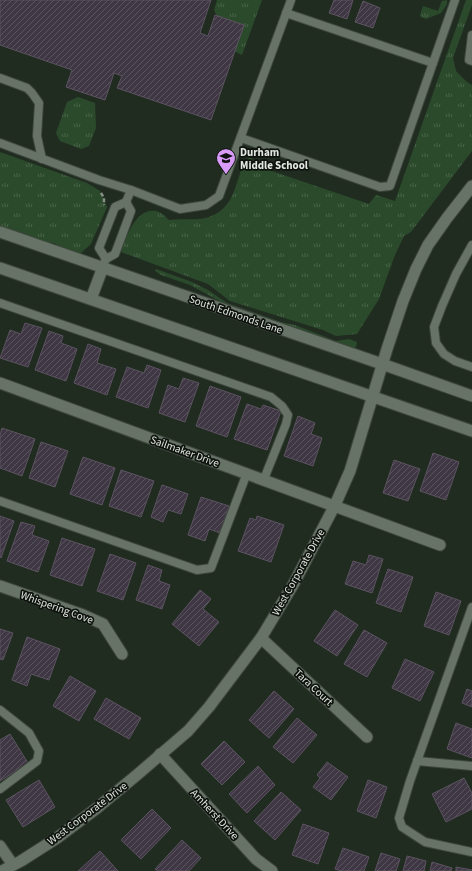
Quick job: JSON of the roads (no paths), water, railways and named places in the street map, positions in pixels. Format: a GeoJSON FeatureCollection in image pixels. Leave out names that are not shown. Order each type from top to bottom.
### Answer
{"type":"FeatureCollection","features":[{"type":"Feature","properties":{"kind":"street","name":"West Corporate Drive"},"geometry":{"type":"LineString","coordinates":[[2,871],[21,861],[57,838],[109,798],[188,730],[209,707],[261,638],[293,585],[350,471],[382,364],[416,269],[428,245],[472,186]]}},
{"type":"Feature","properties":{"kind":"street","name":"South Edmonds Lane"},"geometry":{"type":"LineString","coordinates":[[0,232],[104,263],[472,396]]}},
{"type":"Feature","properties":{"kind":"street"},"geometry":{"type":"LineString","coordinates":[[91,299],[104,263]]}},
{"type":"Feature","properties":{"kind":"street"},"geometry":{"type":"LineString","coordinates":[[0,268],[472,431]]}},
{"type":"Feature","properties":{"kind":"street","name":"Sailmaker Drive"},"geometry":{"type":"LineString","coordinates":[[0,383],[440,545]]}},
{"type":"Feature","properties":{"kind":"street","name":"Whispering Cove"},"geometry":{"type":"LineString","coordinates":[[0,586],[83,615],[103,624],[122,654]]}},
{"type":"Feature","properties":{"kind":"street","name":"Tara Court"},"geometry":{"type":"LineString","coordinates":[[261,638],[367,736]]}},
{"type":"Feature","properties":{"kind":"street","name":"Amherst Drive"},"geometry":{"type":"LineString","coordinates":[[160,754],[256,859],[272,871]]}},
{"type":"Feature","properties":{"kind":"street"},"geometry":{"type":"LineString","coordinates":[[0,846],[13,865]]}},
{"type":"Feature","properties":{"kind":"lane"},"geometry":{"type":"LineString","coordinates":[[0,143],[180,209],[206,205],[219,196],[291,0]]}},
{"type":"Feature","properties":{"kind":"lane"},"geometry":{"type":"LineString","coordinates":[[241,138],[380,187],[390,186],[455,0]]}},
{"type":"Feature","properties":{"kind":"lane"},"geometry":{"type":"LineString","coordinates":[[286,13],[433,63]]}},
{"type":"Feature","properties":{"kind":"lane"},"geometry":{"type":"LineString","coordinates":[[472,35],[469,60],[472,61]]}},
{"type":"Feature","properties":{"kind":"lane"},"geometry":{"type":"LineString","coordinates":[[0,78],[27,88],[39,103],[37,136],[42,158]]}},
{"type":"Feature","properties":{"kind":"lane"},"geometry":{"type":"LineString","coordinates":[[126,202],[115,206],[99,248],[104,263],[115,254],[131,211],[126,202],[130,190]]}},
{"type":"Feature","properties":{"kind":"lane"},"geometry":{"type":"LineString","coordinates":[[472,245],[450,287],[434,327],[436,343],[444,354],[455,361],[472,367]]}},
{"type":"Feature","properties":{"kind":"lane"},"geometry":{"type":"LineString","coordinates":[[0,303],[270,397],[282,406],[288,415],[286,424],[264,480]]}},
{"type":"Feature","properties":{"kind":"lane"},"geometry":{"type":"LineString","coordinates":[[0,501],[197,570],[205,570],[211,568],[247,473]]}},
{"type":"Feature","properties":{"kind":"lane"},"geometry":{"type":"LineString","coordinates":[[472,607],[417,761],[399,818],[402,827],[425,842],[472,852]]}},
{"type":"Feature","properties":{"kind":"lane"},"geometry":{"type":"LineString","coordinates":[[0,710],[29,733],[39,751],[37,761],[0,789]]}},
{"type":"Feature","properties":{"kind":"lane"},"geometry":{"type":"LineString","coordinates":[[417,761],[472,766]]}},
{"type":"Feature","properties":{"kind":"place","name":"Durham Middle School"},"geometry":{"type":"Point","coordinates":[226,175]}}]}
